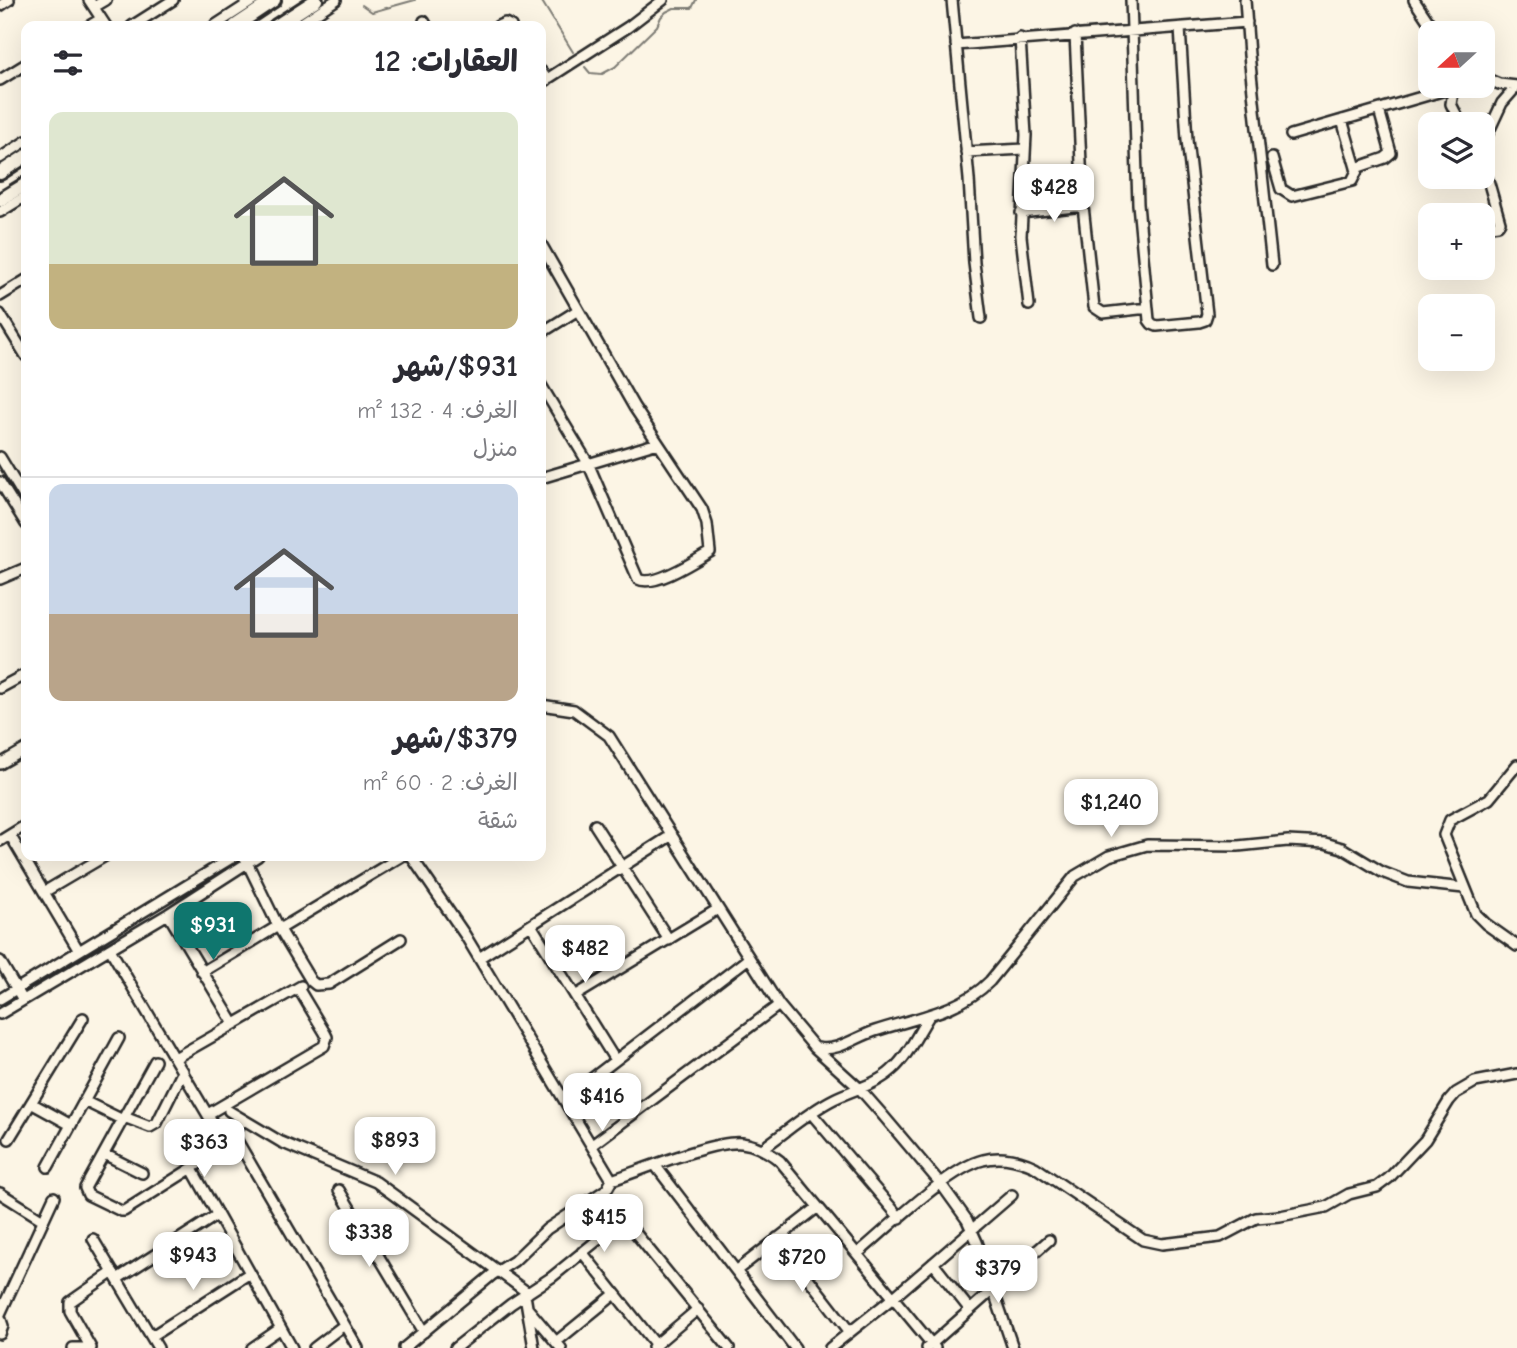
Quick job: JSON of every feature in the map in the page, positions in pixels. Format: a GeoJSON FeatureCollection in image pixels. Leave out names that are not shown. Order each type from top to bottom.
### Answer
{"type":"FeatureCollection","features":[{"type":"Feature","properties":{"kind":"main road"},"geometry":{"type":"LineString","coordinates":[[239,21],[244,14],[274,0]]}},
{"type":"Feature","properties":{"kind":"main road"},"geometry":{"type":"LineString","coordinates":[[284,21],[316,0]]}},
{"type":"Feature","properties":{"kind":"main road"},"geometry":{"type":"LineString","coordinates":[[0,173],[21,159]]}},
{"type":"Feature","properties":{"kind":"main road"},"geometry":{"type":"LineString","coordinates":[[0,200],[21,187]]}},
{"type":"Feature","properties":{"kind":"street"},"geometry":{"type":"LineString","coordinates":[[0,6],[9,0]]}},
{"type":"Feature","properties":{"kind":"street"},"geometry":{"type":"LineString","coordinates":[[102,21],[91,4],[106,0]]}},
{"type":"Feature","properties":{"kind":"street"},"geometry":{"type":"LineString","coordinates":[[140,21],[173,0]]}},
{"type":"Feature","properties":{"kind":"street"},"geometry":{"type":"LineString","coordinates":[[226,21],[244,14],[254,0]]}},
{"type":"Feature","properties":{"kind":"street"},"geometry":{"type":"LineString","coordinates":[[313,21],[336,0]]}},
{"type":"Feature","properties":{"kind":"street"},"geometry":{"type":"LineString","coordinates":[[546,80],[628,27],[663,0]]}},
{"type":"Feature","properties":{"kind":"street"},"geometry":{"type":"LineString","coordinates":[[951,0],[981,318]]}},
{"type":"Feature","properties":{"kind":"street"},"geometry":{"type":"LineString","coordinates":[[1130,0],[1138,204],[1149,320],[1155,326],[1199,322],[1205,320],[1207,314],[1188,152],[1180,28]]}},
{"type":"Feature","properties":{"kind":"street"},"geometry":{"type":"LineString","coordinates":[[1245,0],[1272,265]]}},
{"type":"Feature","properties":{"kind":"street"},"geometry":{"type":"LineString","coordinates":[[1414,0],[1428,21]]}},
{"type":"Feature","properties":{"kind":"street"},"geometry":{"type":"LineString","coordinates":[[957,45],[1247,22]]}},
{"type":"Feature","properties":{"kind":"street"},"geometry":{"type":"LineString","coordinates":[[1075,34],[1083,206],[1094,307],[1103,313],[1148,308]]}},
{"type":"Feature","properties":{"kind":"street"},"geometry":{"type":"LineString","coordinates":[[1020,38],[1025,149],[1021,213],[1022,261],[1029,305]]}},
{"type":"Feature","properties":{"kind":"street"},"geometry":{"type":"LineString","coordinates":[[0,80],[21,67]]}},
{"type":"Feature","properties":{"kind":"street"},"geometry":{"type":"LineString","coordinates":[[1495,82],[1517,86]]}},
{"type":"Feature","properties":{"kind":"street"},"geometry":{"type":"LineString","coordinates":[[1495,118],[1502,103],[1517,86]]}},
{"type":"Feature","properties":{"kind":"street"},"geometry":{"type":"LineString","coordinates":[[1291,135],[1421,98]]}},
{"type":"Feature","properties":{"kind":"street"},"geometry":{"type":"LineString","coordinates":[[1356,168],[1385,158],[1391,153],[1379,110]]}},
{"type":"Feature","properties":{"kind":"street"},"geometry":{"type":"LineString","coordinates":[[1272,158],[1281,188],[1292,196],[1353,181],[1356,168],[1342,120]]}},
{"type":"Feature","properties":{"kind":"street"},"geometry":{"type":"LineString","coordinates":[[0,157],[21,144]]}},
{"type":"Feature","properties":{"kind":"street"},"geometry":{"type":"LineString","coordinates":[[966,152],[1025,149]]}},
{"type":"Feature","properties":{"kind":"street"},"geometry":{"type":"LineString","coordinates":[[0,212],[21,199]]}},
{"type":"Feature","properties":{"kind":"street"},"geometry":{"type":"LineString","coordinates":[[1495,204],[1500,222],[1495,225]]}},
{"type":"Feature","properties":{"kind":"street"},"geometry":{"type":"LineString","coordinates":[[1021,213],[1083,206]]}},
{"type":"Feature","properties":{"kind":"street"},"geometry":{"type":"LineString","coordinates":[[546,253],[634,407],[702,509],[707,524],[710,552],[677,571],[645,582],[638,579],[588,463],[546,394]]}},
{"type":"Feature","properties":{"kind":"street"},"geometry":{"type":"LineString","coordinates":[[0,296],[21,283]]}},
{"type":"Feature","properties":{"kind":"street"},"geometry":{"type":"LineString","coordinates":[[546,329],[578,310]]}},
{"type":"Feature","properties":{"kind":"street"},"geometry":{"type":"LineString","coordinates":[[0,314],[21,348]]}},
{"type":"Feature","properties":{"kind":"street"},"geometry":{"type":"LineString","coordinates":[[546,476],[657,443]]}},
{"type":"Feature","properties":{"kind":"street"},"geometry":{"type":"LineString","coordinates":[[0,457],[21,492]]}},
{"type":"Feature","properties":{"kind":"street"},"geometry":{"type":"LineString","coordinates":[[0,482],[21,516]]}},
{"type":"Feature","properties":{"kind":"street"},"geometry":{"type":"LineString","coordinates":[[0,579],[21,570]]}},
{"type":"Feature","properties":{"kind":"street"},"geometry":{"type":"LineString","coordinates":[[0,688],[21,677]]}},
{"type":"Feature","properties":{"kind":"street"},"geometry":{"type":"LineString","coordinates":[[546,706],[574,710],[603,731],[614,743],[779,1005],[815,1048],[859,1088],[941,1184],[972,1229],[1013,1348]]}},
{"type":"Feature","properties":{"kind":"street"},"geometry":{"type":"LineString","coordinates":[[0,764],[21,752]]}},
{"type":"Feature","properties":{"kind":"street"},"geometry":{"type":"LineString","coordinates":[[1517,765],[1489,799],[1450,820],[1444,830],[1445,841],[1472,908],[1480,920],[1517,946]]}},
{"type":"Feature","properties":{"kind":"street"},"geometry":{"type":"LineString","coordinates":[[595,825],[669,940]]}},
{"type":"Feature","properties":{"kind":"street"},"geometry":{"type":"LineString","coordinates":[[0,841],[21,828]]}},
{"type":"Feature","properties":{"kind":"street"},"geometry":{"type":"LineString","coordinates":[[10,835],[21,853]]}},
{"type":"Feature","properties":{"kind":"street"},"geometry":{"type":"LineString","coordinates":[[479,958],[671,835]]}},
{"type":"Feature","properties":{"kind":"street"},"geometry":{"type":"LineString","coordinates":[[815,1048],[834,1049],[874,1031],[929,1015],[966,999],[983,988],[1075,876],[1109,856],[1134,848],[1161,844],[1238,846],[1288,841],[1325,843],[1342,848],[1376,869],[1401,880],[1422,885],[1464,888]]}},
{"type":"Feature","properties":{"kind":"street"},"geometry":{"type":"LineString","coordinates":[[26,861],[79,951]]}},
{"type":"Feature","properties":{"kind":"street"},"geometry":{"type":"LineString","coordinates":[[44,892],[97,861]]}},
{"type":"Feature","properties":{"kind":"street"},"geometry":{"type":"LineString","coordinates":[[0,999],[225,861]]}},
{"type":"Feature","properties":{"kind":"street"},"geometry":{"type":"LineString","coordinates":[[234,861],[237,869]]}},
{"type":"Feature","properties":{"kind":"street"},"geometry":{"type":"LineString","coordinates":[[0,1014],[168,914],[237,869],[244,861]]}},
{"type":"Feature","properties":{"kind":"street"},"geometry":{"type":"LineString","coordinates":[[247,861],[279,928],[311,981],[323,986],[329,984],[401,939]]}},
{"type":"Feature","properties":{"kind":"street"},"geometry":{"type":"LineString","coordinates":[[202,972],[393,861]]}},
{"type":"Feature","properties":{"kind":"street"},"geometry":{"type":"LineString","coordinates":[[414,861],[479,958],[612,1180]]}},
{"type":"Feature","properties":{"kind":"street"},"geometry":{"type":"LineString","coordinates":[[575,996],[718,909]]}},
{"type":"Feature","properties":{"kind":"street"},"geometry":{"type":"LineString","coordinates":[[168,914],[234,1024]]}},
{"type":"Feature","properties":{"kind":"street"},"geometry":{"type":"LineString","coordinates":[[531,925],[615,1060]]}},
{"type":"Feature","properties":{"kind":"street"},"geometry":{"type":"LineString","coordinates":[[110,948],[226,1146]]}},
{"type":"Feature","properties":{"kind":"street"},"geometry":{"type":"LineString","coordinates":[[565,1099],[749,958]]}},
{"type":"Feature","properties":{"kind":"street"},"geometry":{"type":"LineString","coordinates":[[0,961],[23,1000]]}},
{"type":"Feature","properties":{"kind":"street"},"geometry":{"type":"LineString","coordinates":[[175,1058],[311,981]]}},
{"type":"Feature","properties":{"kind":"street"},"geometry":{"type":"LineString","coordinates":[[208,1114],[324,1046],[327,1037],[298,988]]}},
{"type":"Feature","properties":{"kind":"street"},"geometry":{"type":"LineString","coordinates":[[592,1145],[779,1005]]}},
{"type":"Feature","properties":{"kind":"street"},"geometry":{"type":"LineString","coordinates":[[762,1149],[834,1099],[880,1080],[898,1064],[929,1015]]}},
{"type":"Feature","properties":{"kind":"street"},"geometry":{"type":"LineString","coordinates":[[9,1139],[83,1018]]}},
{"type":"Feature","properties":{"kind":"street"},"geometry":{"type":"LineString","coordinates":[[48,1167],[119,1038]]}},
{"type":"Feature","properties":{"kind":"street"},"geometry":{"type":"LineString","coordinates":[[155,1061],[85,1191],[88,1195],[121,1211],[226,1146],[235,1137],[242,1120]]}},
{"type":"Feature","properties":{"kind":"street"},"geometry":{"type":"LineString","coordinates":[[84,1101],[124,1118],[155,1125],[183,1071]]}},
{"type":"Feature","properties":{"kind":"street"},"geometry":{"type":"LineString","coordinates":[[858,1254],[941,1184],[970,1164],[996,1157],[1010,1158],[1035,1167],[1143,1240],[1161,1244],[1209,1240],[1230,1233],[1256,1218],[1326,1207],[1349,1194],[1377,1187],[1425,1140],[1456,1093],[1475,1082],[1517,1074]]}},
{"type":"Feature","properties":{"kind":"street"},"geometry":{"type":"LineString","coordinates":[[31,1103],[71,1125]]}},
{"type":"Feature","properties":{"kind":"street"},"geometry":{"type":"LineString","coordinates":[[229,1111],[281,1142],[376,1182],[499,1271],[526,1294],[534,1348]]}},
{"type":"Feature","properties":{"kind":"street"},"geometry":{"type":"LineString","coordinates":[[811,1113],[900,1218]]}},
{"type":"Feature","properties":{"kind":"street"},"geometry":{"type":"LineString","coordinates":[[235,1137],[358,1348]]}},
{"type":"Feature","properties":{"kind":"street"},"geometry":{"type":"LineString","coordinates":[[404,1348],[520,1256],[547,1229],[607,1189],[612,1180],[720,1144],[741,1143],[762,1149],[780,1161],[894,1297],[931,1347],[1049,1240]]}},
{"type":"Feature","properties":{"kind":"street"},"geometry":{"type":"LineString","coordinates":[[104,1154],[142,1173]]}},
{"type":"Feature","properties":{"kind":"street"},"geometry":{"type":"LineString","coordinates":[[655,1166],[795,1348]]}},
{"type":"Feature","properties":{"kind":"street"},"geometry":{"type":"LineString","coordinates":[[192,1169],[292,1348]]}},
{"type":"Feature","properties":{"kind":"street"},"geometry":{"type":"LineString","coordinates":[[339,1191],[424,1332]]}},
{"type":"Feature","properties":{"kind":"street"},"geometry":{"type":"LineString","coordinates":[[0,1193],[43,1220]]}},
{"type":"Feature","properties":{"kind":"street"},"geometry":{"type":"LineString","coordinates":[[830,1348],[894,1297],[1012,1195]]}},
{"type":"Feature","properties":{"kind":"street"},"geometry":{"type":"LineString","coordinates":[[0,1334],[3,1326],[0,1316],[54,1197]]}},
{"type":"Feature","properties":{"kind":"street"},"geometry":{"type":"LineString","coordinates":[[736,1271],[818,1207]]}},
{"type":"Feature","properties":{"kind":"street"},"geometry":{"type":"LineString","coordinates":[[73,1348],[89,1348],[70,1311],[70,1302],[218,1215]]}},
{"type":"Feature","properties":{"kind":"street"},"geometry":{"type":"LineString","coordinates":[[455,1348],[619,1223],[629,1224],[729,1348]]}},
{"type":"Feature","properties":{"kind":"street"},"geometry":{"type":"LineString","coordinates":[[777,1238],[850,1332]]}},
{"type":"Feature","properties":{"kind":"street"},"geometry":{"type":"LineString","coordinates":[[93,1240],[158,1348]]}},
{"type":"Feature","properties":{"kind":"street"},"geometry":{"type":"LineString","coordinates":[[582,1252],[654,1346],[698,1310]]}},
{"type":"Feature","properties":{"kind":"street"},"geometry":{"type":"LineString","coordinates":[[933,1263],[970,1310]]}},
{"type":"Feature","properties":{"kind":"street"},"geometry":{"type":"LineString","coordinates":[[152,1336],[250,1273]]}},
{"type":"Feature","properties":{"kind":"street"},"geometry":{"type":"LineString","coordinates":[[527,1308],[559,1345],[615,1294]]}},
{"type":"Feature","properties":{"kind":"street"},"geometry":{"type":"LineString","coordinates":[[314,1348],[344,1325]]}},
{"type":"Feature","properties":{"kind":"street"},"geometry":{"type":"LineString","coordinates":[[252,1348],[281,1328]]}},
{"type":"Feature","properties":{"kind":"waterway"},"geometry":{"type":"LineString","coordinates":[[362,5],[372,12],[415,0]]}},
{"type":"Feature","properties":{"kind":"waterway"},"geometry":{"type":"LineString","coordinates":[[541,0],[573,52]]}},
{"type":"Feature","properties":{"kind":"waterway"},"geometry":{"type":"LineString","coordinates":[[585,67],[590,73],[602,74],[615,67],[657,26],[666,12],[674,8],[692,8],[696,0]]}}]}
